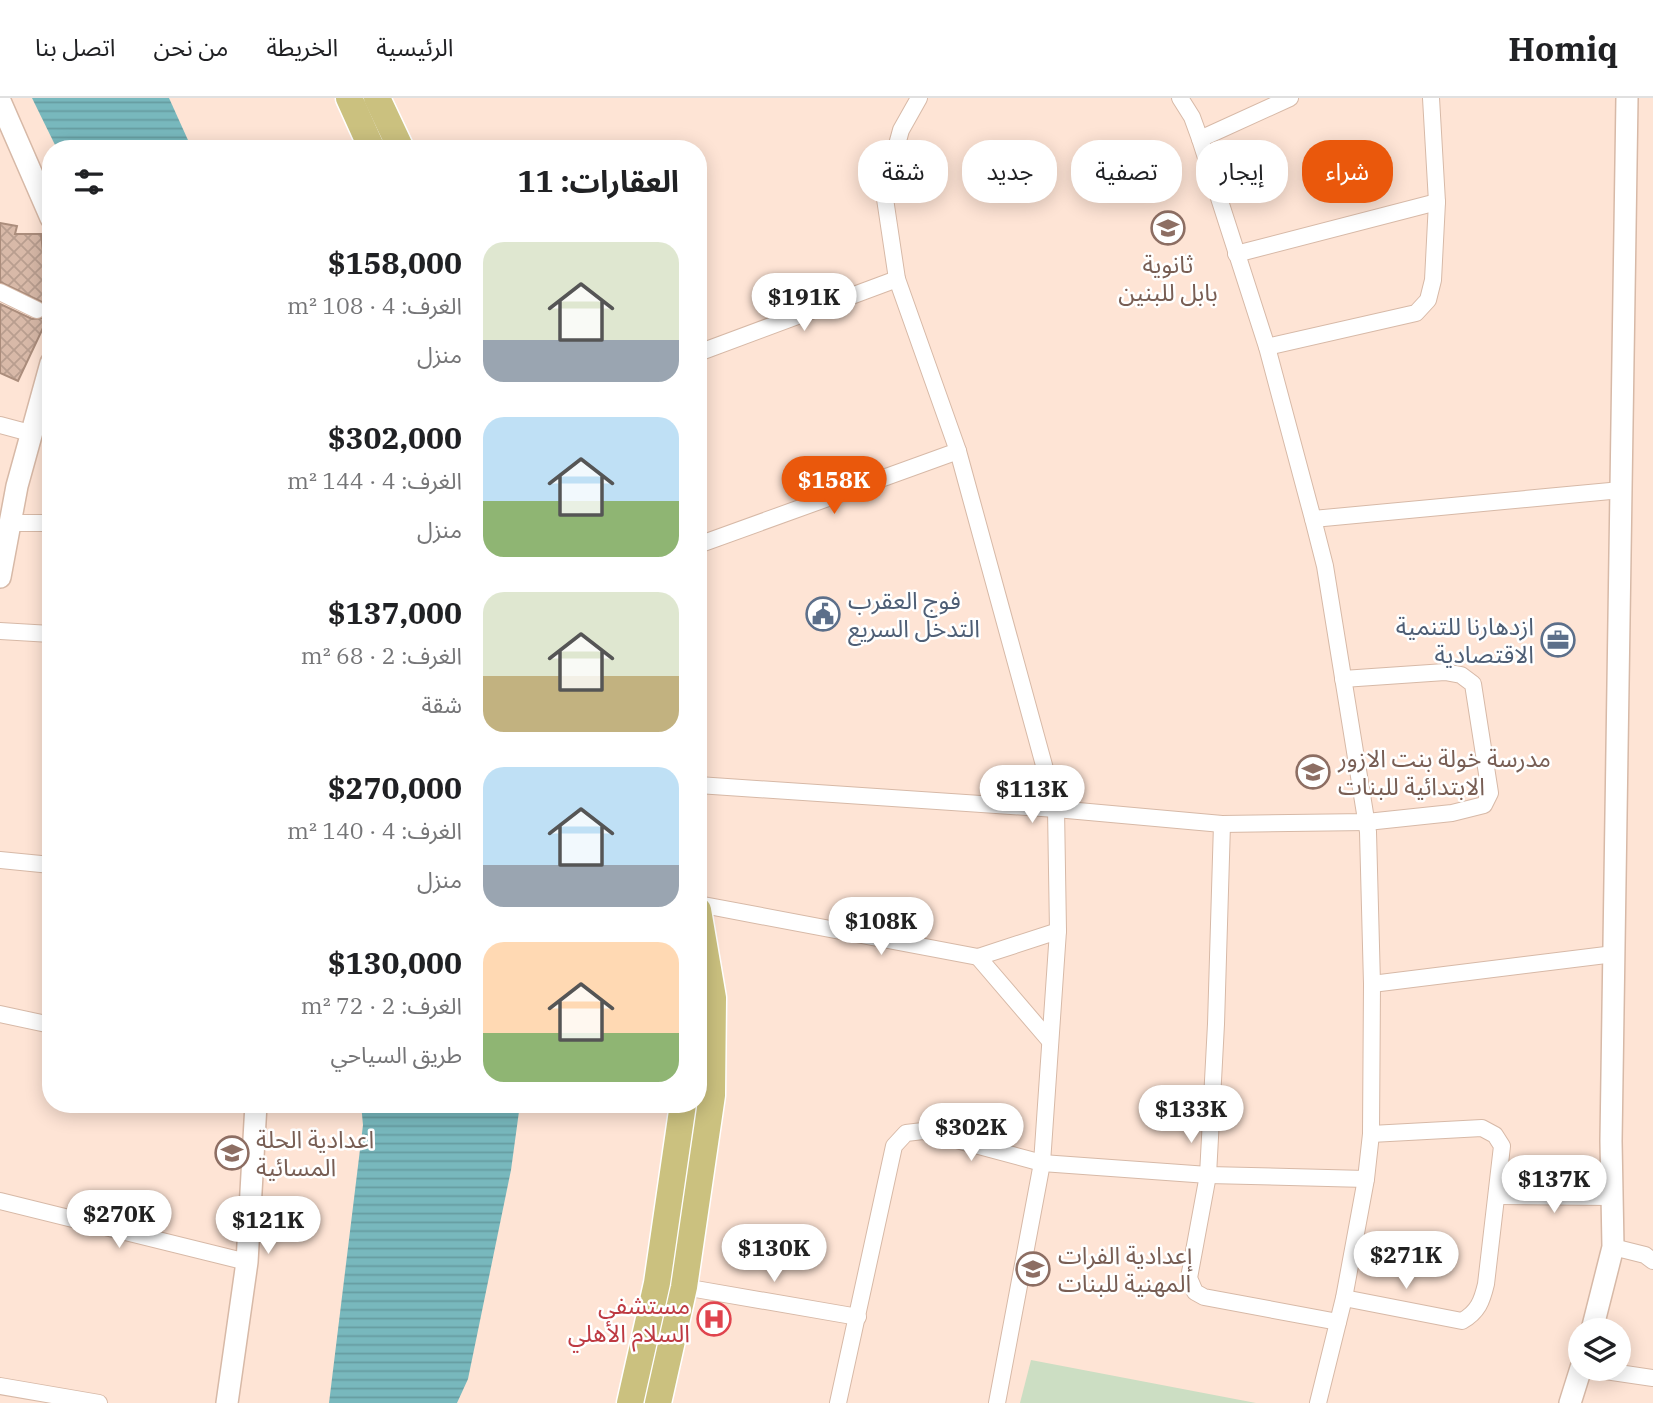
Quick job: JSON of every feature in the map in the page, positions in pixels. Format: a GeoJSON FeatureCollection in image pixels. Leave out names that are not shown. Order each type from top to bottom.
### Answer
{"type":"FeatureCollection","features":[{"type":"Feature","properties":{"kind":"main road"},"geometry":{"type":"LineString","coordinates":[[349,98],[368,140]]}},
{"type":"Feature","properties":{"kind":"main road"},"geometry":{"type":"LineString","coordinates":[[377,98],[397,140]]}},
{"type":"Feature","properties":{"kind":"main road"},"geometry":{"type":"LineString","coordinates":[[658,1403],[684,1287],[712,1095],[707,1062]]}},
{"type":"Feature","properties":{"kind":"main road"},"geometry":{"type":"LineString","coordinates":[[630,1403],[657,1283],[682,1113]]}},
{"type":"Feature","properties":{"kind":"street"},"geometry":{"type":"LineString","coordinates":[[919,98],[901,130],[884,192],[897,279],[958,451],[1056,809],[1058,931],[1042,1163],[997,1403]]}},
{"type":"Feature","properties":{"kind":"street"},"geometry":{"type":"LineString","coordinates":[[1180,98],[1192,117],[1200,139],[1267,347],[1313,519],[1325,566],[1367,821],[1372,984],[1371,1134],[1366,1179],[1344,1298],[1318,1403]]}},
{"type":"Feature","properties":{"kind":"street"},"geometry":{"type":"LineString","coordinates":[[1200,139],[1290,98]]}},
{"type":"Feature","properties":{"kind":"street"},"geometry":{"type":"LineString","coordinates":[[1267,347],[1416,313],[1428,300],[1433,280],[1437,202],[1431,98]]}},
{"type":"Feature","properties":{"kind":"street"},"geometry":{"type":"LineString","coordinates":[[1595,1318],[1613,1247],[1614,954],[1627,98]]}},
{"type":"Feature","properties":{"kind":"street"},"geometry":{"type":"LineString","coordinates":[[0,101],[42,197]]}},
{"type":"Feature","properties":{"kind":"street"},"geometry":{"type":"LineString","coordinates":[[1236,254],[1437,202]]}},
{"type":"Feature","properties":{"kind":"street"},"geometry":{"type":"LineString","coordinates":[[707,350],[897,279]]}},
{"type":"Feature","properties":{"kind":"street"},"geometry":{"type":"LineString","coordinates":[[1,290],[37,310]]}},
{"type":"Feature","properties":{"kind":"street"},"geometry":{"type":"LineString","coordinates":[[0,576],[12,523],[9,485],[33,425],[42,394]]}},
{"type":"Feature","properties":{"kind":"street"},"geometry":{"type":"LineString","coordinates":[[33,425],[42,412]]}},
{"type":"Feature","properties":{"kind":"street"},"geometry":{"type":"LineString","coordinates":[[0,425],[33,425]]}},
{"type":"Feature","properties":{"kind":"street"},"geometry":{"type":"LineString","coordinates":[[707,542],[958,451]]}},
{"type":"Feature","properties":{"kind":"street"},"geometry":{"type":"LineString","coordinates":[[1313,519],[1621,491]]}},
{"type":"Feature","properties":{"kind":"street"},"geometry":{"type":"LineString","coordinates":[[12,523],[42,523]]}},
{"type":"Feature","properties":{"kind":"street"},"geometry":{"type":"LineString","coordinates":[[0,631],[42,633]]}},
{"type":"Feature","properties":{"kind":"street"},"geometry":{"type":"LineString","coordinates":[[707,786],[1056,809],[1222,824],[1367,821],[1452,813],[1484,806],[1490,793],[1473,684],[1461,675],[1445,672],[1343,679]]}},
{"type":"Feature","properties":{"kind":"street"},"geometry":{"type":"LineString","coordinates":[[1222,824],[1208,1175],[1189,1279],[1195,1292],[1204,1297],[1338,1322]]}},
{"type":"Feature","properties":{"kind":"street"},"geometry":{"type":"LineString","coordinates":[[0,860],[42,864]]}},
{"type":"Feature","properties":{"kind":"street"},"geometry":{"type":"LineString","coordinates":[[707,906],[978,957],[1058,931]]}},
{"type":"Feature","properties":{"kind":"street"},"geometry":{"type":"LineString","coordinates":[[1372,984],[1614,954]]}},
{"type":"Feature","properties":{"kind":"street"},"geometry":{"type":"LineString","coordinates":[[978,957],[1050,1041]]}},
{"type":"Feature","properties":{"kind":"street"},"geometry":{"type":"LineString","coordinates":[[0,1014],[42,1023]]}},
{"type":"Feature","properties":{"kind":"street"},"geometry":{"type":"LineString","coordinates":[[227,1403],[247,1262],[255,1113]]}},
{"type":"Feature","properties":{"kind":"street"},"geometry":{"type":"LineString","coordinates":[[1344,1298],[1462,1321],[1473,1315],[1481,1302],[1486,1284],[1502,1146],[1495,1135],[1482,1128],[1371,1134]]}},
{"type":"Feature","properties":{"kind":"street"},"geometry":{"type":"LineString","coordinates":[[838,1403],[894,1146],[906,1133],[923,1131],[1042,1163],[1208,1175],[1366,1179]]}},
{"type":"Feature","properties":{"kind":"street"},"geometry":{"type":"LineString","coordinates":[[1497,1196],[1612,1197]]}},
{"type":"Feature","properties":{"kind":"street"},"geometry":{"type":"LineString","coordinates":[[0,1202],[247,1262]]}},
{"type":"Feature","properties":{"kind":"street"},"geometry":{"type":"LineString","coordinates":[[1613,1247],[1645,1255],[1653,1261]]}},
{"type":"Feature","properties":{"kind":"street"},"geometry":{"type":"LineString","coordinates":[[684,1287],[858,1317]]}},
{"type":"Feature","properties":{"kind":"street"},"geometry":{"type":"LineString","coordinates":[[1631,1375],[1653,1378]]}},
{"type":"Feature","properties":{"kind":"street"},"geometry":{"type":"LineString","coordinates":[[1570,1403],[1578,1381]]}},
{"type":"Feature","properties":{"kind":"street"},"geometry":{"type":"LineString","coordinates":[[0,1386],[99,1403]]}},
{"type":"Feature","properties":{"kind":"green space"},"geometry":{"type":"Polygon","coordinates":[[[1031,1360],[1256,1403],[1020,1403],[1031,1360]]]}},
{"type":"Feature","properties":{"kind":"water"},"geometry":{"type":"Polygon","coordinates":[[[32,98],[169,98],[188,140],[53,140],[32,98]]]}},
{"type":"Feature","properties":{"kind":"water"},"geometry":{"type":"Polygon","coordinates":[[[362,1113],[519,1113],[511,1170],[468,1379],[457,1403],[329,1403],[363,1125],[362,1113]]]}},
{"type":"Feature","properties":{"kind":"building"},"geometry":{"type":"Polygon","coordinates":[[[0,223],[17,226],[15,234],[41,234],[42,302],[0,282],[0,223]]]}},
{"type":"Feature","properties":{"kind":"building"},"geometry":{"type":"Polygon","coordinates":[[[0,304],[32,319],[42,318],[42,330],[18,381],[0,373],[0,304]]]}},
{"type":"Feature","properties":{"kind":"place","name":"ثانوية بابل للبنين"},"geometry":{"type":"Point","coordinates":[1168,228]}},
{"type":"Feature","properties":{"kind":"place","name":"فوج العقرب التدخل السريع"},"geometry":{"type":"Point","coordinates":[823,614]}},
{"type":"Feature","properties":{"kind":"place","name":"ازدهارنا للتنمية الاقتصادية"},"geometry":{"type":"Point","coordinates":[1558,640]}},
{"type":"Feature","properties":{"kind":"place","name":"مدرسة خولة بنت الازور الابتدائية للبنات"},"geometry":{"type":"Point","coordinates":[1313,772]}},
{"type":"Feature","properties":{"kind":"place","name":"اعدادية الحلة المسائية"},"geometry":{"type":"Point","coordinates":[232,1153]}},
{"type":"Feature","properties":{"kind":"place","name":"إعدادية الفرات المهنية للبنات"},"geometry":{"type":"Point","coordinates":[1033,1269]}},
{"type":"Feature","properties":{"kind":"place","name":"مستشفى السلام الأهلي"},"geometry":{"type":"Point","coordinates":[714,1319]}}]}
